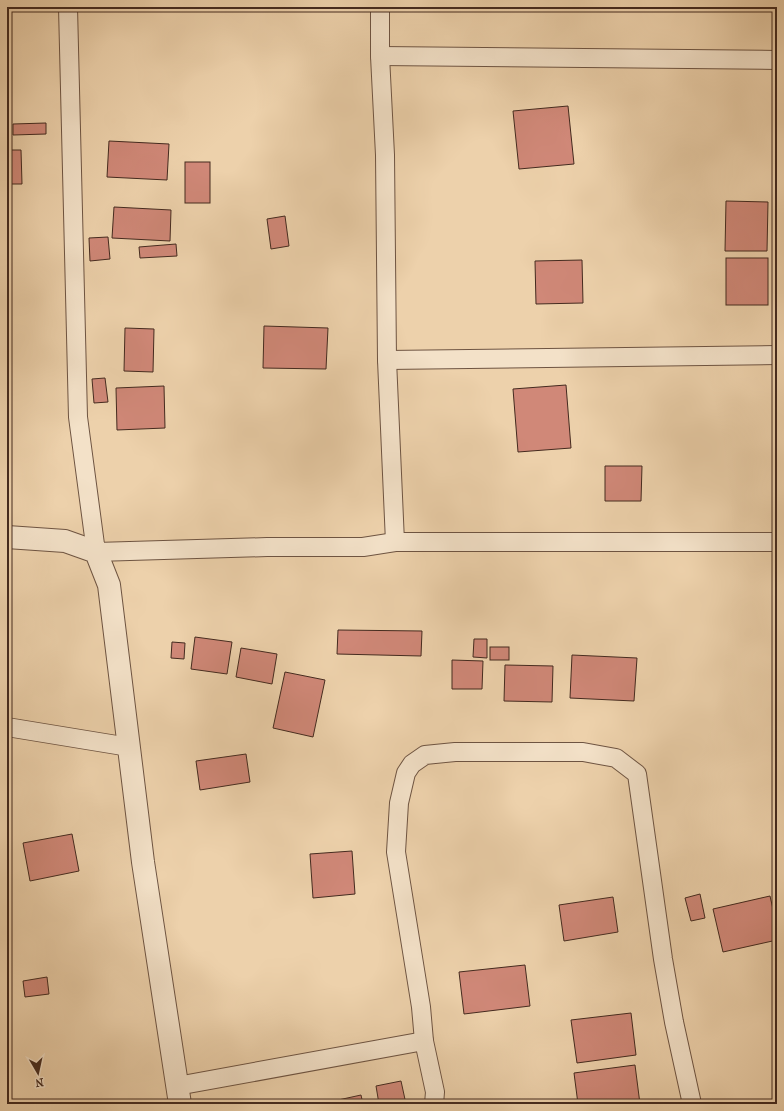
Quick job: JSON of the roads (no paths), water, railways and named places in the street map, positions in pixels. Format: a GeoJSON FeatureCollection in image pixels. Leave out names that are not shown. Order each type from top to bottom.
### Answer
{"type":"FeatureCollection","features":[{"type":"Feature","properties":{"kind":"street"},"geometry":{"type":"LineString","coordinates":[[68,7],[72,228],[76,302],[78,417],[96,552],[110,585],[143,862],[179,1095],[424,1041]]}},
{"type":"Feature","properties":{"kind":"street"},"geometry":{"type":"LineString","coordinates":[[380,7],[380,56],[385,155],[387,360],[395,542]]}},
{"type":"Feature","properties":{"kind":"street"},"geometry":{"type":"LineString","coordinates":[[380,56],[777,60]]}},
{"type":"Feature","properties":{"kind":"street"},"geometry":{"type":"LineString","coordinates":[[387,360],[777,355]]}},
{"type":"Feature","properties":{"kind":"street"},"geometry":{"type":"LineString","coordinates":[[7,537],[65,541],[96,552],[267,547],[363,547],[395,542],[777,542]]}},
{"type":"Feature","properties":{"kind":"street"},"geometry":{"type":"LineString","coordinates":[[7,727],[129,747]]}},
{"type":"Feature","properties":{"kind":"street"},"geometry":{"type":"LineString","coordinates":[[434,1104],[435,1092],[424,1041],[421,1007],[396,852],[399,803],[406,773],[412,764],[425,755],[455,752],[583,752],[616,758],[637,774],[663,958],[674,1022],[692,1104]]}}]}
